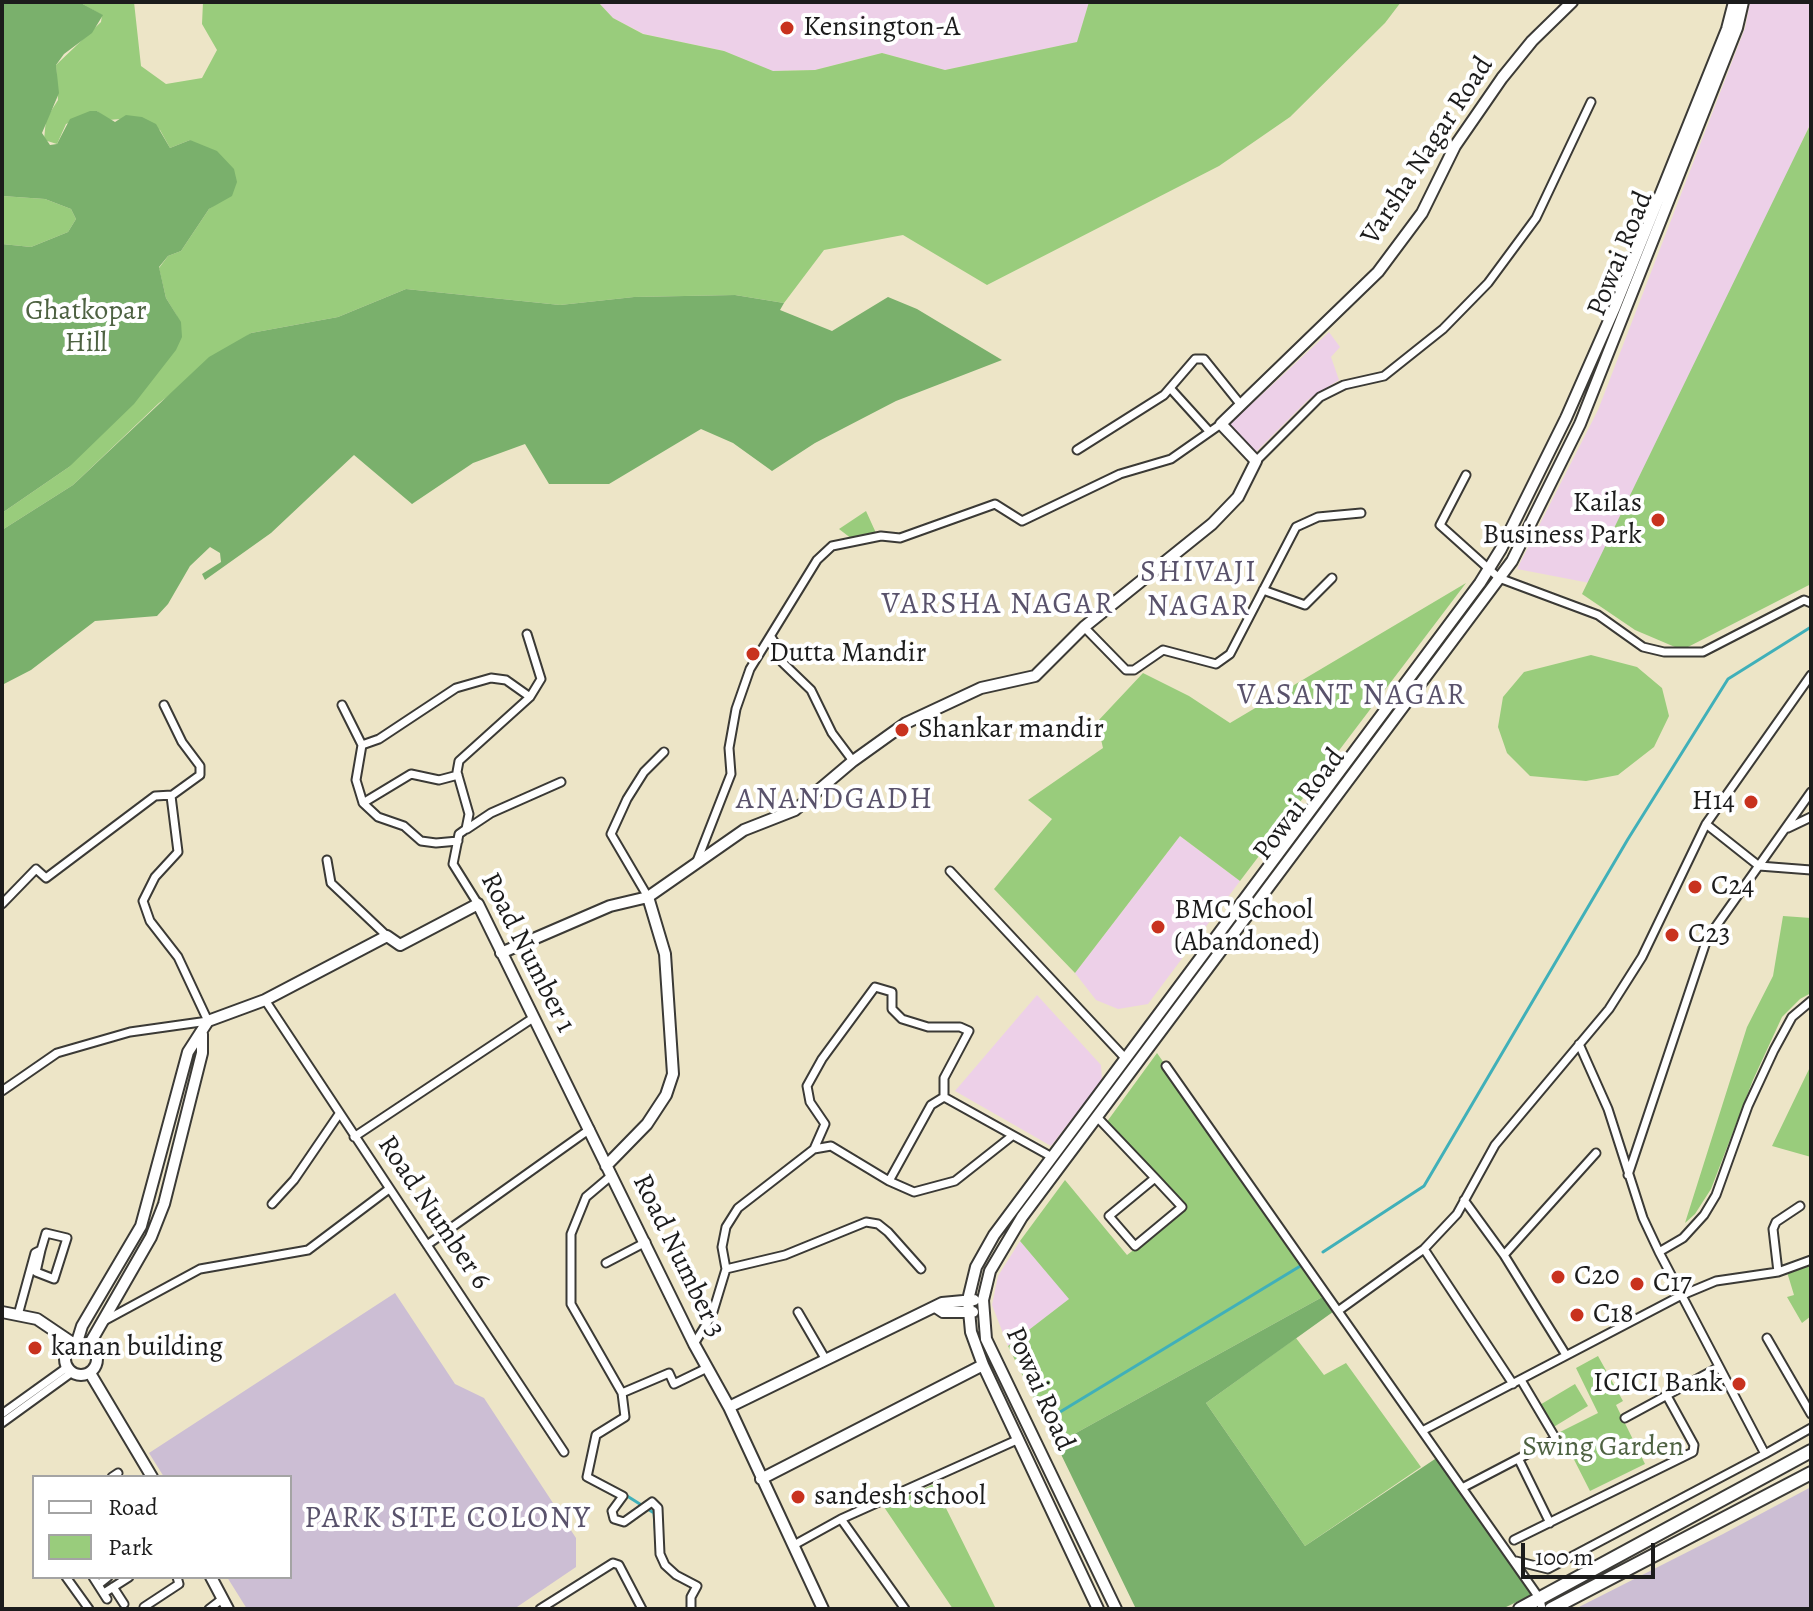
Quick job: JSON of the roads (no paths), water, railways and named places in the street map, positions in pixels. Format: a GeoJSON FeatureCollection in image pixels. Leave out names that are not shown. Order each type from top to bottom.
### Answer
{"type":"FeatureCollection","features":[{"type":"Feature","properties":{"kind":"main road"},"geometry":{"type":"LineString","coordinates":[[1520,1609],[1541,1604],[1811,1451]]}},
{"type":"Feature","properties":{"kind":"main road"},"geometry":{"type":"LineString","coordinates":[[1551,1609],[1811,1473]]}},
{"type":"Feature","properties":{"kind":"street","name":"Varsha Nagar Road"},"geometry":{"type":"LineString","coordinates":[[1221,424],[1378,272],[1422,213],[1455,146],[1502,78],[1532,41],[1572,2]]}},
{"type":"Feature","properties":{"kind":"street","name":"Powai Road"},"geometry":{"type":"LineString","coordinates":[[1116,1609],[986,1339],[983,1306],[990,1271],[1006,1241],[1097,1117],[1512,561],[1580,424],[1714,74],[1734,2]]}},
{"type":"Feature","properties":{"kind":"street","name":"Powai Road"},"geometry":{"type":"LineString","coordinates":[[1098,1609],[983,1365],[971,1332],[968,1300],[976,1267],[994,1235],[1489,569],[1566,418],[1714,74],[1737,28],[1743,2]]}},
{"type":"Feature","properties":{"kind":"street"},"geometry":{"type":"LineString","coordinates":[[501,953],[610,906],[648,897],[744,830],[795,810],[853,761],[906,723],[981,688],[1035,676],[1084,627],[1212,524],[1238,497],[1256,461],[1320,397],[1344,385],[1384,376],[1443,329],[1488,283],[1536,218],[1591,102]]}},
{"type":"Feature","properties":{"kind":"street"},"geometry":{"type":"LineString","coordinates":[[1077,450],[1170,388],[1200,358],[1241,405]]}},
{"type":"Feature","properties":{"kind":"street"},"geometry":{"type":"LineString","coordinates":[[1170,388],[1208,430]]}},
{"type":"Feature","properties":{"kind":"street"},"geometry":{"type":"LineString","coordinates":[[696,863],[731,774],[729,748],[736,709],[750,669],[817,560],[832,546],[881,536],[900,538],[995,504],[1022,521],[1120,474],[1171,459],[1208,430],[1221,424],[1256,461]]}},
{"type":"Feature","properties":{"kind":"street"},"geometry":{"type":"LineString","coordinates":[[1466,475],[1440,525],[1499,578],[1598,615],[1643,647],[1664,652],[1703,652],[1809,600]]}},
{"type":"Feature","properties":{"kind":"street"},"geometry":{"type":"LineString","coordinates":[[1084,627],[1126,670],[1134,670],[1163,650],[1216,664],[1230,654],[1296,527],[1318,517],[1361,513]]}},
{"type":"Feature","properties":{"kind":"street"},"geometry":{"type":"LineString","coordinates":[[1263,590],[1305,605],[1332,578]]}},
{"type":"Feature","properties":{"kind":"street"},"geometry":{"type":"LineString","coordinates":[[466,829],[469,814],[458,775],[459,761],[530,697],[541,679],[527,634]]}},
{"type":"Feature","properties":{"kind":"street"},"geometry":{"type":"LineString","coordinates":[[771,637],[782,662],[811,690],[832,733],[853,761]]}},
{"type":"Feature","properties":{"kind":"street"},"geometry":{"type":"LineString","coordinates":[[1416,668],[1426,675]]}},
{"type":"Feature","properties":{"kind":"street"},"geometry":{"type":"LineString","coordinates":[[1338,1311],[1424,1249],[1464,1200],[1495,1145],[1609,1009],[1642,957],[1706,824],[1811,675]]}},
{"type":"Feature","properties":{"kind":"street"},"geometry":{"type":"LineString","coordinates":[[362,745],[379,739],[456,688],[491,678],[506,680],[530,697]]}},
{"type":"Feature","properties":{"kind":"street"},"geometry":{"type":"LineString","coordinates":[[2,904],[36,869],[46,878],[155,796],[172,795],[200,775],[200,766],[182,742],[164,705]]}},
{"type":"Feature","properties":{"kind":"street"},"geometry":{"type":"LineString","coordinates":[[342,705],[362,745],[356,780],[363,803],[378,817],[404,826],[421,841],[458,841],[459,834],[491,813],[561,782]]}},
{"type":"Feature","properties":{"kind":"street"},"geometry":{"type":"LineString","coordinates":[[648,897],[611,834],[613,821],[635,786],[664,752]]}},
{"type":"Feature","properties":{"kind":"street"},"geometry":{"type":"LineString","coordinates":[[363,803],[411,774],[439,780],[458,775]]}},
{"type":"Feature","properties":{"kind":"street"},"geometry":{"type":"LineString","coordinates":[[1628,1175],[1707,939],[1811,792]]}},
{"type":"Feature","properties":{"kind":"street"},"geometry":{"type":"LineString","coordinates":[[89,1345],[97,1359],[90,1373],[80,1376],[68,1370],[64,1357],[76,1343],[82,1326],[141,1226],[188,1052],[208,1021],[178,957],[150,921],[143,901],[155,877],[178,852],[172,795]]}},
{"type":"Feature","properties":{"kind":"street"},"geometry":{"type":"LineString","coordinates":[[1784,829],[1811,817]]}},
{"type":"Feature","properties":{"kind":"street"},"geometry":{"type":"LineString","coordinates":[[1706,824],[1759,866],[1811,870]]}},
{"type":"Feature","properties":{"kind":"street","name":"Road Number 1"},"geometry":{"type":"LineString","coordinates":[[458,841],[453,864],[478,904],[609,1170]]}},
{"type":"Feature","properties":{"kind":"street"},"geometry":{"type":"LineString","coordinates":[[327,860],[331,883],[400,945],[478,904]]}},
{"type":"Feature","properties":{"kind":"street"},"geometry":{"type":"LineString","coordinates":[[950,871],[1134,1067]]}},
{"type":"Feature","properties":{"kind":"street","name":"Road Number 3"},"geometry":{"type":"LineString","coordinates":[[648,897],[665,954],[673,1074],[666,1095],[647,1124],[609,1170],[694,1344],[729,1407],[823,1609]]}},
{"type":"Feature","properties":{"kind":"street"},"geometry":{"type":"LineString","coordinates":[[2,1091],[57,1053],[130,1032],[208,1021],[265,1000],[387,936]]}},
{"type":"Feature","properties":{"kind":"street"},"geometry":{"type":"LineString","coordinates":[[814,1149],[825,1124],[810,1102],[807,1086],[822,1059],[875,987],[892,992],[892,1009],[902,1019],[928,1027],[960,1027],[969,1031],[944,1078],[944,1097]]}},
{"type":"Feature","properties":{"kind":"street","name":"Road Number 6"},"geometry":{"type":"LineString","coordinates":[[265,1000],[564,1452]]}},
{"type":"Feature","properties":{"kind":"street"},"geometry":{"type":"LineString","coordinates":[[1659,1252],[1683,1238],[1704,1215],[1716,1195],[1748,1106],[1774,1050],[1792,1017],[1811,1001]]}},
{"type":"Feature","properties":{"kind":"street"},"geometry":{"type":"LineString","coordinates":[[354,1137],[533,1018]]}},
{"type":"Feature","properties":{"kind":"street"},"geometry":{"type":"LineString","coordinates":[[89,1345],[153,1232],[164,1204],[202,1053],[202,1034]]}},
{"type":"Feature","properties":{"kind":"street"},"geometry":{"type":"LineString","coordinates":[[1579,1044],[1608,1109],[1628,1175],[1659,1252],[1765,1454]]}},
{"type":"Feature","properties":{"kind":"street"},"geometry":{"type":"LineString","coordinates":[[1166,1066],[1541,1604]]}},
{"type":"Feature","properties":{"kind":"street"},"geometry":{"type":"LineString","coordinates":[[179,1085],[193,1089]]}},
{"type":"Feature","properties":{"kind":"street"},"geometry":{"type":"LineString","coordinates":[[944,1097],[1052,1157]]}},
{"type":"Feature","properties":{"kind":"street"},"geometry":{"type":"LineString","coordinates":[[889,1181],[931,1105],[944,1097]]}},
{"type":"Feature","properties":{"kind":"street"},"geometry":{"type":"LineString","coordinates":[[272,1204],[294,1180],[339,1114]]}},
{"type":"Feature","properties":{"kind":"street"},"geometry":{"type":"LineString","coordinates":[[1097,1117],[1155,1178],[1182,1208],[1135,1246],[1109,1216],[1155,1178]]}},
{"type":"Feature","properties":{"kind":"street"},"geometry":{"type":"LineString","coordinates":[[427,1245],[590,1129]]}},
{"type":"Feature","properties":{"kind":"street"},"geometry":{"type":"LineString","coordinates":[[694,1344],[712,1315],[726,1269],[722,1247],[726,1227],[738,1208],[814,1149],[831,1146],[889,1181],[914,1192],[947,1184],[1012,1136]]}},
{"type":"Feature","properties":{"kind":"street"},"geometry":{"type":"LineString","coordinates":[[165,1140],[179,1144]]}},
{"type":"Feature","properties":{"kind":"street"},"geometry":{"type":"LineString","coordinates":[[1504,1255],[1596,1153]]}},
{"type":"Feature","properties":{"kind":"street"},"geometry":{"type":"LineString","coordinates":[[609,1170],[586,1197],[571,1234],[569,1291],[578,1318],[622,1393],[625,1417],[596,1435],[587,1477],[623,1496],[612,1511],[614,1519],[624,1522],[652,1502],[658,1508],[660,1554],[665,1565],[697,1586],[691,1597],[691,1609]]}},
{"type":"Feature","properties":{"kind":"street"},"geometry":{"type":"LineString","coordinates":[[104,1321],[200,1269],[308,1250],[389,1189]]}},
{"type":"Feature","properties":{"kind":"street"},"geometry":{"type":"LineString","coordinates":[[1464,1200],[1504,1255],[1566,1355]]}},
{"type":"Feature","properties":{"kind":"street"},"geometry":{"type":"LineString","coordinates":[[1778,1272],[1773,1229],[1776,1222],[1800,1206]]}},
{"type":"Feature","properties":{"kind":"street"},"geometry":{"type":"LineString","coordinates":[[726,1269],[785,1255],[866,1222],[878,1224],[888,1232],[921,1269]]}},
{"type":"Feature","properties":{"kind":"street"},"geometry":{"type":"LineString","coordinates":[[141,1226],[153,1232]]}},
{"type":"Feature","properties":{"kind":"street"},"geometry":{"type":"LineString","coordinates":[[18,1315],[35,1253],[41,1250],[49,1231],[66,1236],[54,1279],[36,1272],[41,1250]]}},
{"type":"Feature","properties":{"kind":"street"},"geometry":{"type":"LineString","coordinates":[[606,1263],[646,1242]]}},
{"type":"Feature","properties":{"kind":"street"},"geometry":{"type":"LineString","coordinates":[[1424,1249],[1556,1439],[1462,1488]]}},
{"type":"Feature","properties":{"kind":"street"},"geometry":{"type":"LineString","coordinates":[[1422,1431],[1680,1296],[1716,1281],[1778,1272],[1811,1260]]}},
{"type":"Feature","properties":{"kind":"street"},"geometry":{"type":"LineString","coordinates":[[103,1294],[116,1300]]}},
{"type":"Feature","properties":{"kind":"street"},"geometry":{"type":"LineString","coordinates":[[729,1407],[942,1303],[968,1300],[983,1306]]}},
{"type":"Feature","properties":{"kind":"street"},"geometry":{"type":"LineString","coordinates":[[937,1308],[948,1312],[969,1312],[983,1306]]}},
{"type":"Feature","properties":{"kind":"street"},"geometry":{"type":"LineString","coordinates":[[2,1312],[37,1319],[76,1343],[89,1345]]}},
{"type":"Feature","properties":{"kind":"street"},"geometry":{"type":"LineString","coordinates":[[798,1312],[826,1360]]}},
{"type":"Feature","properties":{"kind":"street"},"geometry":{"type":"LineString","coordinates":[[948,1312],[971,1332]]}},
{"type":"Feature","properties":{"kind":"street"},"geometry":{"type":"LineString","coordinates":[[1767,1338],[1811,1414]]}},
{"type":"Feature","properties":{"kind":"street"},"geometry":{"type":"LineString","coordinates":[[761,1479],[983,1365]]}},
{"type":"Feature","properties":{"kind":"street"},"geometry":{"type":"LineString","coordinates":[[1625,1418],[1719,1367]]}},
{"type":"Feature","properties":{"kind":"street"},"geometry":{"type":"LineString","coordinates":[[622,1393],[669,1373],[674,1384],[707,1368]]}},
{"type":"Feature","properties":{"kind":"street"},"geometry":{"type":"LineString","coordinates":[[2,1414],[68,1370]]}},
{"type":"Feature","properties":{"kind":"street"},"geometry":{"type":"LineString","coordinates":[[2,1423],[68,1370]]}},
{"type":"Feature","properties":{"kind":"street"},"geometry":{"type":"LineString","coordinates":[[90,1373],[151,1475]]}},
{"type":"Feature","properties":{"kind":"street"},"geometry":{"type":"LineString","coordinates":[[1514,1540],[1693,1452],[1694,1445],[1667,1396]]}},
{"type":"Feature","properties":{"kind":"street"},"geometry":{"type":"LineString","coordinates":[[1516,1561],[1548,1569],[1811,1428]]}},
{"type":"Feature","properties":{"kind":"street"},"geometry":{"type":"LineString","coordinates":[[794,1545],[841,1519],[1019,1439]]}},
{"type":"Feature","properties":{"kind":"street"},"geometry":{"type":"LineString","coordinates":[[1519,1460],[1550,1523]]}},
{"type":"Feature","properties":{"kind":"street"},"geometry":{"type":"LineString","coordinates":[[841,1519],[905,1609]]}},
{"type":"Feature","properties":{"kind":"street"},"geometry":{"type":"LineString","coordinates":[[540,1609],[613,1563],[619,1565],[642,1609]]}},
{"type":"Feature","properties":{"kind":"street"},"geometry":{"type":"LineString","coordinates":[[67,1579],[89,1609]]}},
{"type":"Feature","properties":{"kind":"street"},"geometry":{"type":"LineString","coordinates":[[94,1579],[105,1596],[126,1579]]}},
{"type":"Feature","properties":{"kind":"street"},"geometry":{"type":"LineString","coordinates":[[98,1585],[106,1579]]}},
{"type":"Feature","properties":{"kind":"street"},"geometry":{"type":"LineString","coordinates":[[144,1607],[179,1584],[178,1579]]}},
{"type":"Feature","properties":{"kind":"street"},"geometry":{"type":"LineString","coordinates":[[209,1609],[225,1604],[212,1579]]}},
{"type":"Feature","properties":{"kind":"street"},"geometry":{"type":"LineString","coordinates":[[113,1587],[124,1604]]}},
{"type":"Feature","properties":{"kind":"waterway"},"geometry":{"type":"LineString","coordinates":[[1323,1252],[1424,1186],[1628,839],[1728,679],[1811,627]]}},
{"type":"Feature","properties":{"kind":"waterway"},"geometry":{"type":"LineString","coordinates":[[1060,1412],[1302,1265]]}},
{"type":"Feature","properties":{"kind":"waterway"},"geometry":{"type":"LineString","coordinates":[[624,1494],[654,1513],[657,1550]]}},
{"type":"Feature","properties":{"kind":"place","name":"Kensington-A"},"geometry":{"type":"Point","coordinates":[787,28]}},
{"type":"Feature","properties":{"kind":"place","name":"Kailas Business Park"},"geometry":{"type":"Point","coordinates":[1658,520]}},
{"type":"Feature","properties":{"kind":"place","name":"Dutta Mandir"},"geometry":{"type":"Point","coordinates":[753,654]}},
{"type":"Feature","properties":{"kind":"place","name":"Shankar mandir"},"geometry":{"type":"Point","coordinates":[902,730]}},
{"type":"Feature","properties":{"kind":"place","name":"H14"},"geometry":{"type":"Point","coordinates":[1751,802]}},
{"type":"Feature","properties":{"kind":"place","name":"C24"},"geometry":{"type":"Point","coordinates":[1695,887]}},
{"type":"Feature","properties":{"kind":"place","name":"BMC School (Abandoned)"},"geometry":{"type":"Point","coordinates":[1158,927]}},
{"type":"Feature","properties":{"kind":"place","name":"C23"},"geometry":{"type":"Point","coordinates":[1672,935]}},
{"type":"Feature","properties":{"kind":"place","name":"C20"},"geometry":{"type":"Point","coordinates":[1558,1277]}},
{"type":"Feature","properties":{"kind":"place","name":"C17"},"geometry":{"type":"Point","coordinates":[1637,1284]}},
{"type":"Feature","properties":{"kind":"place","name":"C18"},"geometry":{"type":"Point","coordinates":[1577,1315]}},
{"type":"Feature","properties":{"kind":"place","name":"kanan building"},"geometry":{"type":"Point","coordinates":[35,1348]}},
{"type":"Feature","properties":{"kind":"place","name":"ICICI Bank"},"geometry":{"type":"Point","coordinates":[1739,1384]}},
{"type":"Feature","properties":{"kind":"place","name":"sandesh school"},"geometry":{"type":"Point","coordinates":[798,1497]}},
{"type":"Feature","properties":{"kind":"district","name":"SHIVAJI NAGAR"},"geometry":{"type":"Point","coordinates":[1199,591]}},
{"type":"Feature","properties":{"kind":"district","name":"VARSHA NAGAR"},"geometry":{"type":"Point","coordinates":[998,606]}},
{"type":"Feature","properties":{"kind":"district","name":"VASANT NAGAR"},"geometry":{"type":"Point","coordinates":[1352,697]}},
{"type":"Feature","properties":{"kind":"district","name":"ANANDGADH"},"geometry":{"type":"Point","coordinates":[835,801]}},
{"type":"Feature","properties":{"kind":"district","name":"PARK SITE COLONY"},"geometry":{"type":"Point","coordinates":[448,1520]}},
{"type":"Feature","properties":{"kind":"park label","name":"Ghatkopar Hill"},"geometry":{"type":"Point","coordinates":[86,328]}},
{"type":"Feature","properties":{"kind":"park label","name":"Swing Garden"},"geometry":{"type":"Point","coordinates":[1603,1448]}}]}
